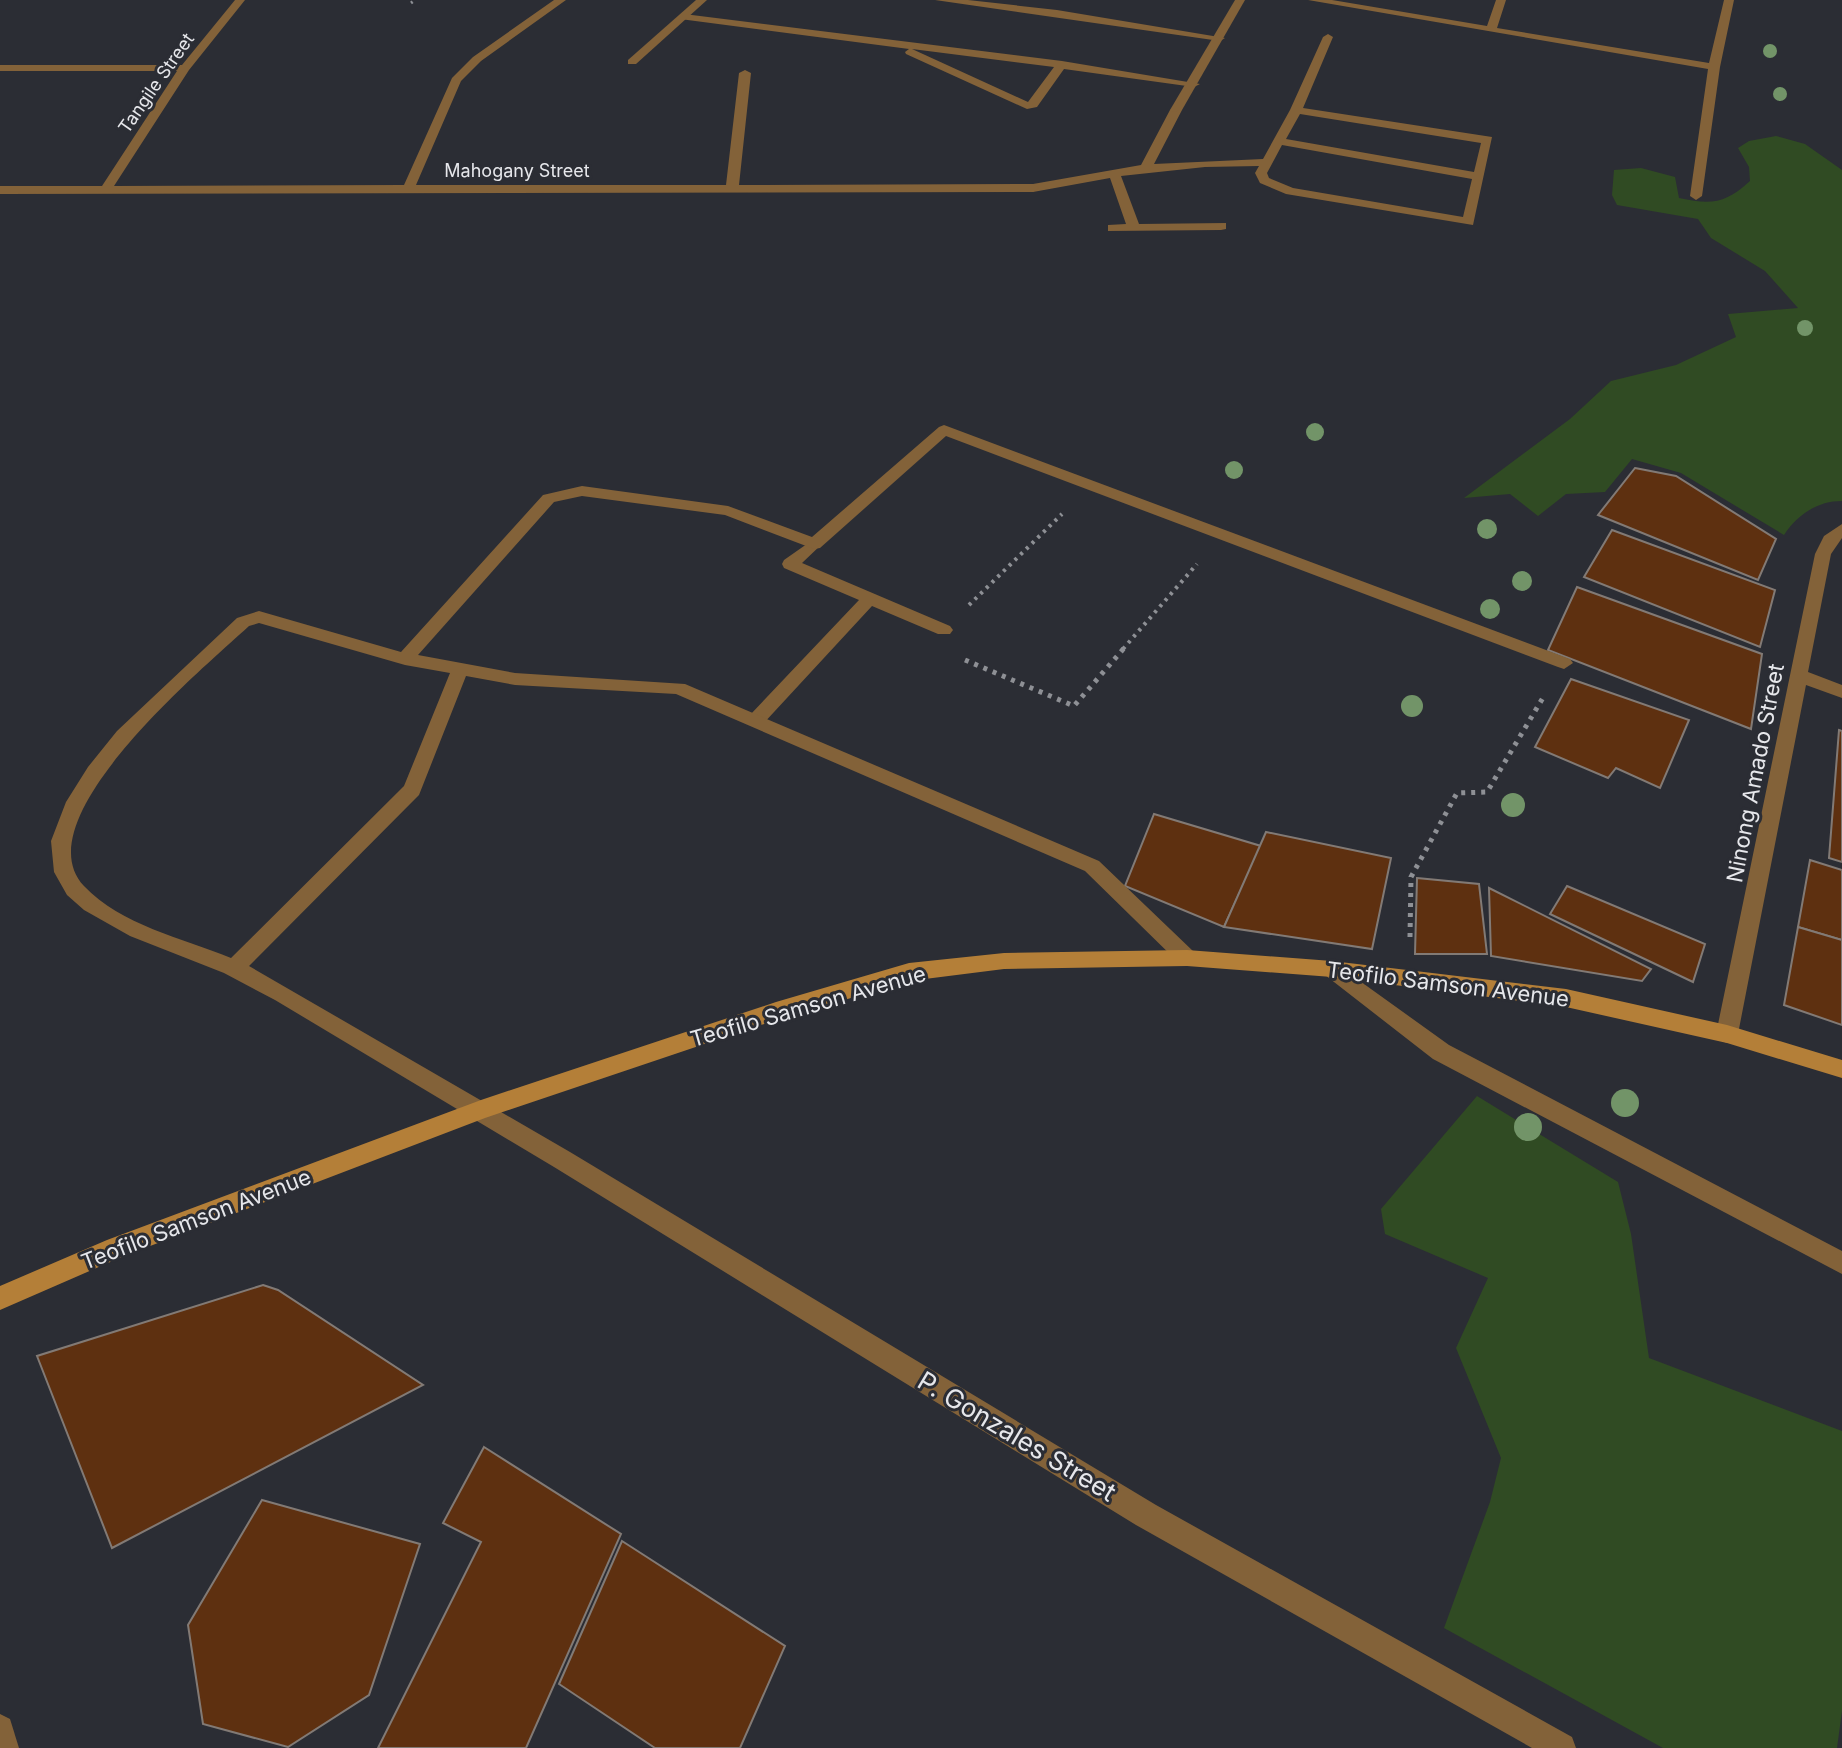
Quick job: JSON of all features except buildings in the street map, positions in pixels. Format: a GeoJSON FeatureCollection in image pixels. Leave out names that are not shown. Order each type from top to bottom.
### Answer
{"type":"FeatureCollection","features":[{"type":"Feature","properties":{"kind":"main road","name":"Teofilo Samson Avenue"},"geometry":{"type":"LineString","coordinates":[[0,1298],[116,1248],[481,1110],[776,1011],[909,972],[1004,961],[1187,958],[1332,969],[1566,998],[1727,1034],[1842,1069]]}},
{"type":"Feature","properties":{"kind":"street","name":"Tangile Street"},"geometry":{"type":"LineString","coordinates":[[106,189],[185,68],[240,0]]}},
{"type":"Feature","properties":{"kind":"street"},"geometry":{"type":"LineString","coordinates":[[409,188],[456,80],[477,59],[561,0]]}},
{"type":"Feature","properties":{"kind":"street"},"geometry":{"type":"LineString","coordinates":[[632,62],[702,0]]}},
{"type":"Feature","properties":{"kind":"street"},"geometry":{"type":"LineString","coordinates":[[940,0],[1057,13],[1220,38]]}},
{"type":"Feature","properties":{"kind":"street"},"geometry":{"type":"LineString","coordinates":[[1147,166],[1240,0]]}},
{"type":"Feature","properties":{"kind":"street"},"geometry":{"type":"LineString","coordinates":[[1313,0],[1714,67]]}},
{"type":"Feature","properties":{"kind":"street"},"geometry":{"type":"LineString","coordinates":[[1491,29],[1501,0]]}},
{"type":"Feature","properties":{"kind":"street"},"geometry":{"type":"LineString","coordinates":[[1696,196],[1714,67],[1729,0]]}},
{"type":"Feature","properties":{"kind":"street"},"geometry":{"type":"LineString","coordinates":[[684,17],[1062,64],[1194,84]]}},
{"type":"Feature","properties":{"kind":"street"},"geometry":{"type":"LineString","coordinates":[[1296,110],[1488,140],[1468,222],[1290,191],[1264,180],[1261,173],[1296,110],[1328,37]]}},
{"type":"Feature","properties":{"kind":"street"},"geometry":{"type":"LineString","coordinates":[[896,45],[1027,106],[1033,105],[1062,64]]}},
{"type":"Feature","properties":{"kind":"street"},"geometry":{"type":"LineString","coordinates":[[0,68],[185,68]]}},
{"type":"Feature","properties":{"kind":"street"},"geometry":{"type":"LineString","coordinates":[[732,188],[745,73]]}},
{"type":"Feature","properties":{"kind":"street"},"geometry":{"type":"LineString","coordinates":[[1278,141],[1479,177]]}},
{"type":"Feature","properties":{"kind":"street","name":"Mahogany Street"},"geometry":{"type":"LineString","coordinates":[[0,190],[1033,188],[1147,166],[1219,161],[1266,163]]}},
{"type":"Feature","properties":{"kind":"street"},"geometry":{"type":"LineString","coordinates":[[1114,173],[1134,228]]}},
{"type":"Feature","properties":{"kind":"street"},"geometry":{"type":"LineString","coordinates":[[1113,228],[1221,226]]}},
{"type":"Feature","properties":{"kind":"street"},"geometry":{"type":"LineString","coordinates":[[944,630],[790,564],[944,430],[1564,663]]}},
{"type":"Feature","properties":{"kind":"street"},"geometry":{"type":"LineString","coordinates":[[405,659],[549,498],[582,491],[728,511],[814,544]]}},
{"type":"Feature","properties":{"kind":"street","name":"Ninong Amado Street"},"geometry":{"type":"LineString","coordinates":[[1727,1034],[1823,554],[1830,540],[1842,529]]}},
{"type":"Feature","properties":{"kind":"street"},"geometry":{"type":"LineString","coordinates":[[756,720],[870,598]]}},
{"type":"Feature","properties":{"kind":"street","name":"P. Gonzales Street"},"geometry":{"type":"LineString","coordinates":[[405,659],[254,617],[243,622],[127,728],[80,793],[62,826],[63,870],[84,900],[137,931],[234,968],[481,1110],[1147,1516],[1561,1748]]}},
{"type":"Feature","properties":{"kind":"street"},"geometry":{"type":"LineString","coordinates":[[405,659],[515,679],[679,688],[1092,866],[1187,958]]}},
{"type":"Feature","properties":{"kind":"street"},"geometry":{"type":"LineString","coordinates":[[234,968],[412,790],[460,670]]}},
{"type":"Feature","properties":{"kind":"street"},"geometry":{"type":"LineString","coordinates":[[1799,675],[1842,692]]}},
{"type":"Feature","properties":{"kind":"street"},"geometry":{"type":"LineString","coordinates":[[1332,969],[1441,1052],[1842,1263]]}},
{"type":"Feature","properties":{"kind":"street"},"geometry":{"type":"LineString","coordinates":[[0,1729],[4,1748]]}},
{"type":"Feature","properties":{"kind":"path"},"geometry":{"type":"LineString","coordinates":[[1091,485],[930,646],[1074,706],[1223,535]]}},
{"type":"Feature","properties":{"kind":"path"},"geometry":{"type":"LineString","coordinates":[[1410,978],[1411,877],[1457,793],[1487,792],[1564,663]]}},
{"type":"Feature","properties":{"kind":"green space"},"geometry":{"type":"Polygon","coordinates":[[[1776,136],[1805,144],[1842,170],[1842,501],[1808,510],[1784,535],[1681,473],[1632,459],[1605,492],[1566,494],[1538,516],[1510,494],[1464,498],[1570,419],[1611,381],[1676,365],[1736,337],[1728,314],[1798,308],[1765,271],[1711,238],[1698,219],[1617,205],[1612,195],[1614,170],[1641,168],[1675,177],[1679,198],[1717,201],[1750,181],[1749,167],[1738,148],[1749,141],[1776,136]]]}},
{"type":"Feature","properties":{"kind":"green space"},"geometry":{"type":"Polygon","coordinates":[[[1477,1096],[1618,1182],[1631,1234],[1649,1358],[1842,1431],[1842,1711],[1837,1748],[1663,1748],[1444,1628],[1490,1502],[1501,1458],[1456,1348],[1488,1278],[1385,1234],[1381,1209],[1477,1096]]]}}]}
